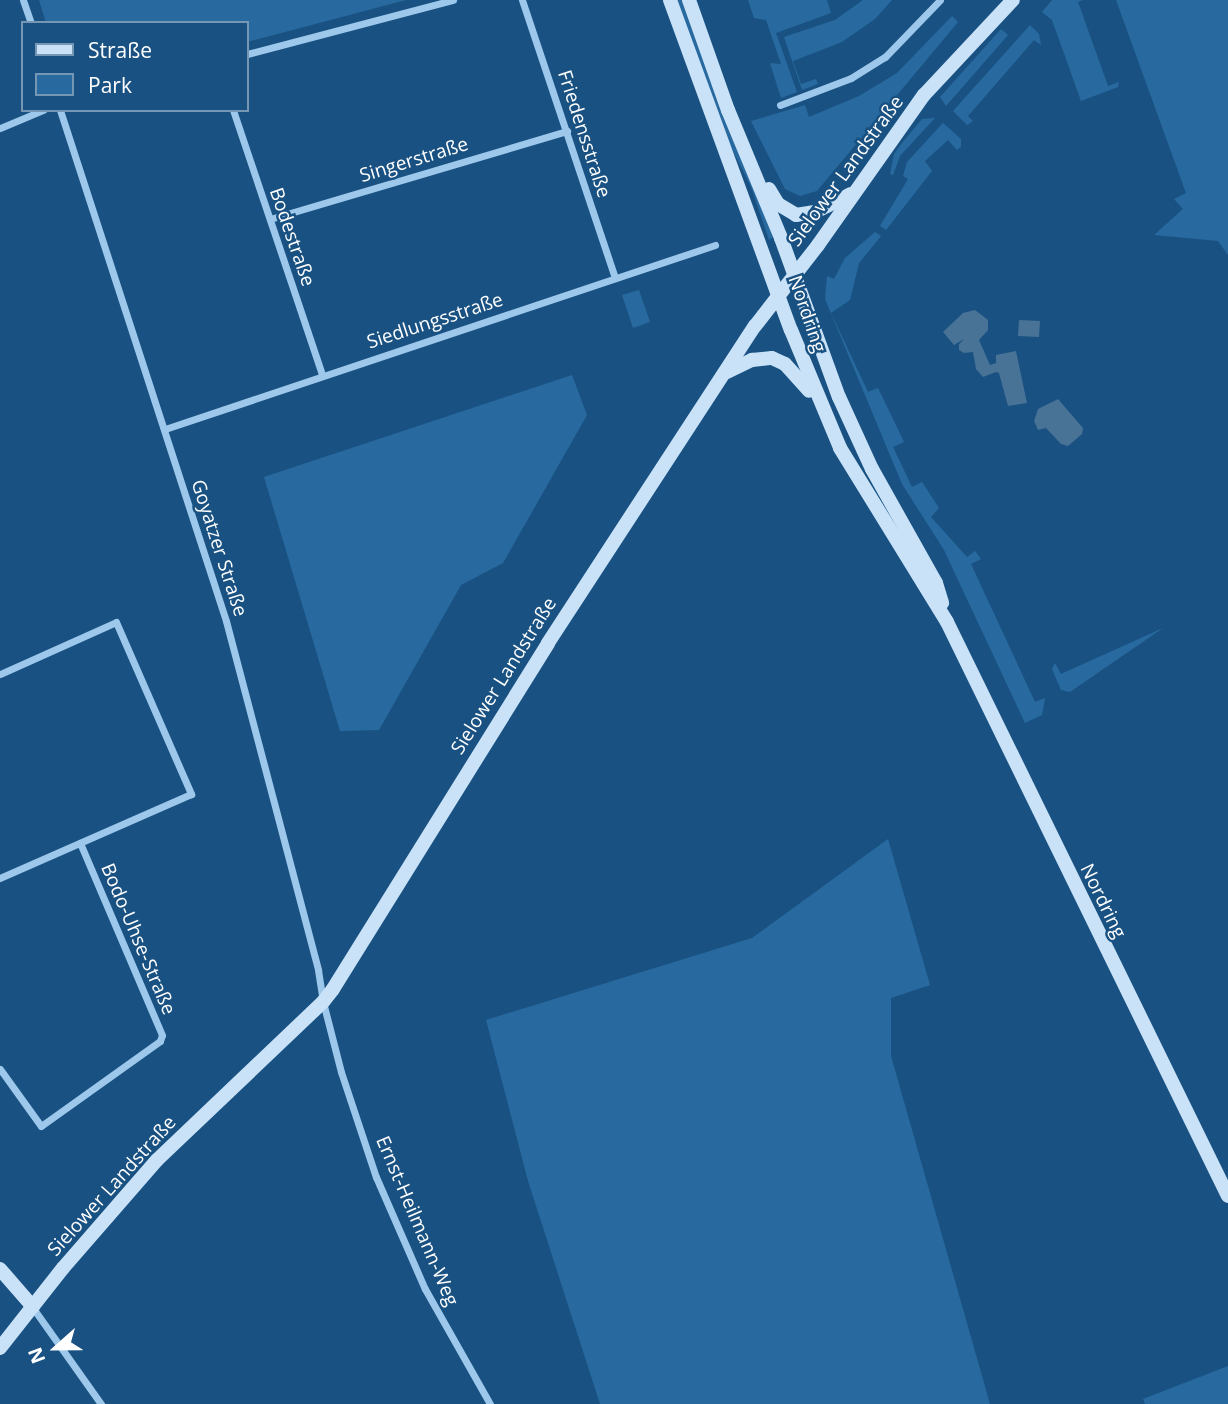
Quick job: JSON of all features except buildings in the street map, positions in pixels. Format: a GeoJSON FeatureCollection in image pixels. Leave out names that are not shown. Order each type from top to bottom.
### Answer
{"type":"FeatureCollection","features":[{"type":"Feature","properties":{"kind":"main road","name":"Nordring"},"geometry":{"type":"LineString","coordinates":[[670,0],[821,408],[855,477],[947,622],[1228,1196]]}},
{"type":"Feature","properties":{"kind":"main road","name":"Nordring"},"geometry":{"type":"LineString","coordinates":[[689,0],[728,110],[742,139],[839,397],[872,469],[936,583],[947,622]]}},
{"type":"Feature","properties":{"kind":"main road","name":"Sielower Landstraße"},"geometry":{"type":"LineString","coordinates":[[0,1348],[157,1160],[323,1002],[615,538],[755,326],[924,95],[1013,0]]}},
{"type":"Feature","properties":{"kind":"main road"},"geometry":{"type":"LineString","coordinates":[[742,139],[771,195],[791,214],[815,212],[852,193]]}},
{"type":"Feature","properties":{"kind":"main road"},"geometry":{"type":"LineString","coordinates":[[726,373],[752,360],[772,358],[786,364],[821,408]]}},
{"type":"Feature","properties":{"kind":"main road"},"geometry":{"type":"LineString","coordinates":[[0,1269],[33,1307]]}},
{"type":"Feature","properties":{"kind":"street"},"geometry":{"type":"LineString","coordinates":[[23,0],[30,21]]}},
{"type":"Feature","properties":{"kind":"street"},"geometry":{"type":"LineString","coordinates":[[248,54],[453,0]]}},
{"type":"Feature","properties":{"kind":"street","name":"Friedensstraße"},"geometry":{"type":"LineString","coordinates":[[522,0],[615,278]]}},
{"type":"Feature","properties":{"kind":"street"},"geometry":{"type":"LineString","coordinates":[[780,105],[851,78],[885,57],[940,0]]}},
{"type":"Feature","properties":{"kind":"street"},"geometry":{"type":"LineString","coordinates":[[0,128],[38,112]]}},
{"type":"Feature","properties":{"kind":"street","name":"Goyatzer Straße"},"geometry":{"type":"LineString","coordinates":[[61,112],[226,621],[316,960],[323,1002]]}},
{"type":"Feature","properties":{"kind":"street","name":"Bodestraße"},"geometry":{"type":"LineString","coordinates":[[234,112],[322,375]]}},
{"type":"Feature","properties":{"kind":"street","name":"Singerstraße"},"geometry":{"type":"LineString","coordinates":[[270,219],[567,131]]}},
{"type":"Feature","properties":{"kind":"street","name":"Siedlungsstraße"},"geometry":{"type":"LineString","coordinates":[[165,429],[715,245]]}},
{"type":"Feature","properties":{"kind":"street"},"geometry":{"type":"LineString","coordinates":[[0,674],[116,622],[191,794],[0,878]]}},
{"type":"Feature","properties":{"kind":"street","name":"Bodo-Uhse-Straße"},"geometry":{"type":"LineString","coordinates":[[0,1069],[41,1126],[160,1041],[162,1035],[80,843]]}},
{"type":"Feature","properties":{"kind":"street","name":"Ernst-Heilmann-Weg"},"geometry":{"type":"LineString","coordinates":[[323,1002],[341,1072],[376,1177],[425,1289],[491,1404]]}},
{"type":"Feature","properties":{"kind":"street"},"geometry":{"type":"LineString","coordinates":[[33,1307],[101,1404]]}},
{"type":"Feature","properties":{"kind":"green space"},"geometry":{"type":"Polygon","coordinates":[[[39,0],[406,0],[248,42],[248,21],[45,21],[39,0]]]}},
{"type":"Feature","properties":{"kind":"green space"},"geometry":{"type":"Polygon","coordinates":[[[676,0],[682,0],[773,237],[769,240],[751,187],[721,127],[676,0]]]}},
{"type":"Feature","properties":{"kind":"green space"},"geometry":{"type":"Polygon","coordinates":[[[748,0],[827,0],[831,13],[776,33],[797,92],[781,98],[770,63],[781,64],[766,20],[754,18],[748,0]]]}},
{"type":"Feature","properties":{"kind":"green space"},"geometry":{"type":"Polygon","coordinates":[[[863,0],[892,0],[875,19],[842,42],[793,61],[801,84],[816,79],[818,84],[802,90],[784,37],[835,20],[863,0]]]}},
{"type":"Feature","properties":{"kind":"green space"},"geometry":{"type":"Polygon","coordinates":[[[1052,0],[1083,0],[1078,2],[1108,86],[1119,82],[1118,87],[1081,101],[1052,20],[1042,12],[1052,0]]]}},
{"type":"Feature","properties":{"kind":"green space"},"geometry":{"type":"Polygon","coordinates":[[[1116,0],[1228,0],[1228,255],[1218,241],[1154,235],[1183,209],[1174,199],[1186,193],[1116,0]]]}},
{"type":"Feature","properties":{"kind":"green space"},"geometry":{"type":"Polygon","coordinates":[[[952,16],[958,22],[817,191],[800,196],[785,189],[751,121],[805,105],[809,117],[859,96],[897,73],[952,16]]]}},
{"type":"Feature","properties":{"kind":"green space"},"geometry":{"type":"Polygon","coordinates":[[[1030,25],[1039,34],[1041,45],[1034,40],[968,116],[973,121],[967,125],[953,111],[1030,25]]]}},
{"type":"Feature","properties":{"kind":"green space"},"geometry":{"type":"Polygon","coordinates":[[[1001,29],[1008,35],[946,106],[940,97],[1001,29]]]}},
{"type":"Feature","properties":{"kind":"green space"},"geometry":{"type":"Polygon","coordinates":[[[935,118],[900,156],[893,175],[890,174],[894,154],[902,143],[922,119],[935,118]]]}},
{"type":"Feature","properties":{"kind":"green space"},"geometry":{"type":"Polygon","coordinates":[[[943,123],[961,139],[961,147],[957,150],[948,140],[925,161],[932,171],[886,230],[880,226],[908,179],[903,176],[907,162],[943,123]]]}},
{"type":"Feature","properties":{"kind":"green space"},"geometry":{"type":"Polygon","coordinates":[[[875,232],[881,236],[859,263],[850,300],[831,313],[868,392],[878,388],[904,442],[893,447],[912,487],[922,482],[939,508],[931,517],[967,557],[975,551],[981,559],[971,564],[1035,702],[1045,698],[1042,715],[1025,723],[944,550],[902,484],[825,299],[827,276],[834,279],[845,258],[875,232]]]}},
{"type":"Feature","properties":{"kind":"green space"},"geometry":{"type":"Polygon","coordinates":[[[639,290],[650,322],[633,328],[622,295],[639,290]]]}},
{"type":"Feature","properties":{"kind":"green space"},"geometry":{"type":"Polygon","coordinates":[[[572,375],[587,415],[503,563],[461,585],[379,730],[340,731],[264,477],[572,375]]]}},
{"type":"Feature","properties":{"kind":"green space"},"geometry":{"type":"Polygon","coordinates":[[[1163,628],[1070,692],[1061,690],[1052,669],[1055,663],[1061,674],[1163,628]]]}},
{"type":"Feature","properties":{"kind":"green space"},"geometry":{"type":"Polygon","coordinates":[[[888,839],[930,985],[891,998],[891,1056],[990,1404],[600,1404],[528,1181],[486,1020],[752,938],[888,839]]]}},
{"type":"Feature","properties":{"kind":"green space"},"geometry":{"type":"Polygon","coordinates":[[[1228,1366],[1228,1404],[1145,1404],[1143,1399],[1228,1366]]]}},
{"type":"Feature","properties":{"kind":"shaded area"},"geometry":{"type":"Polygon","coordinates":[[[975,310],[988,320],[988,330],[979,340],[990,365],[996,363],[996,355],[1016,351],[1027,403],[1008,406],[999,373],[983,377],[976,369],[973,352],[964,353],[959,350],[959,344],[964,339],[954,345],[943,332],[963,313],[975,310]]]}},
{"type":"Feature","properties":{"kind":"shaded area"},"geometry":{"type":"Polygon","coordinates":[[[1019,320],[1040,321],[1039,337],[1018,336],[1019,320]]]}},
{"type":"Feature","properties":{"kind":"shaded area"},"geometry":{"type":"Polygon","coordinates":[[[1058,399],[1083,428],[1082,434],[1068,446],[1061,444],[1046,428],[1038,430],[1034,421],[1038,409],[1058,399]]]}}]}
